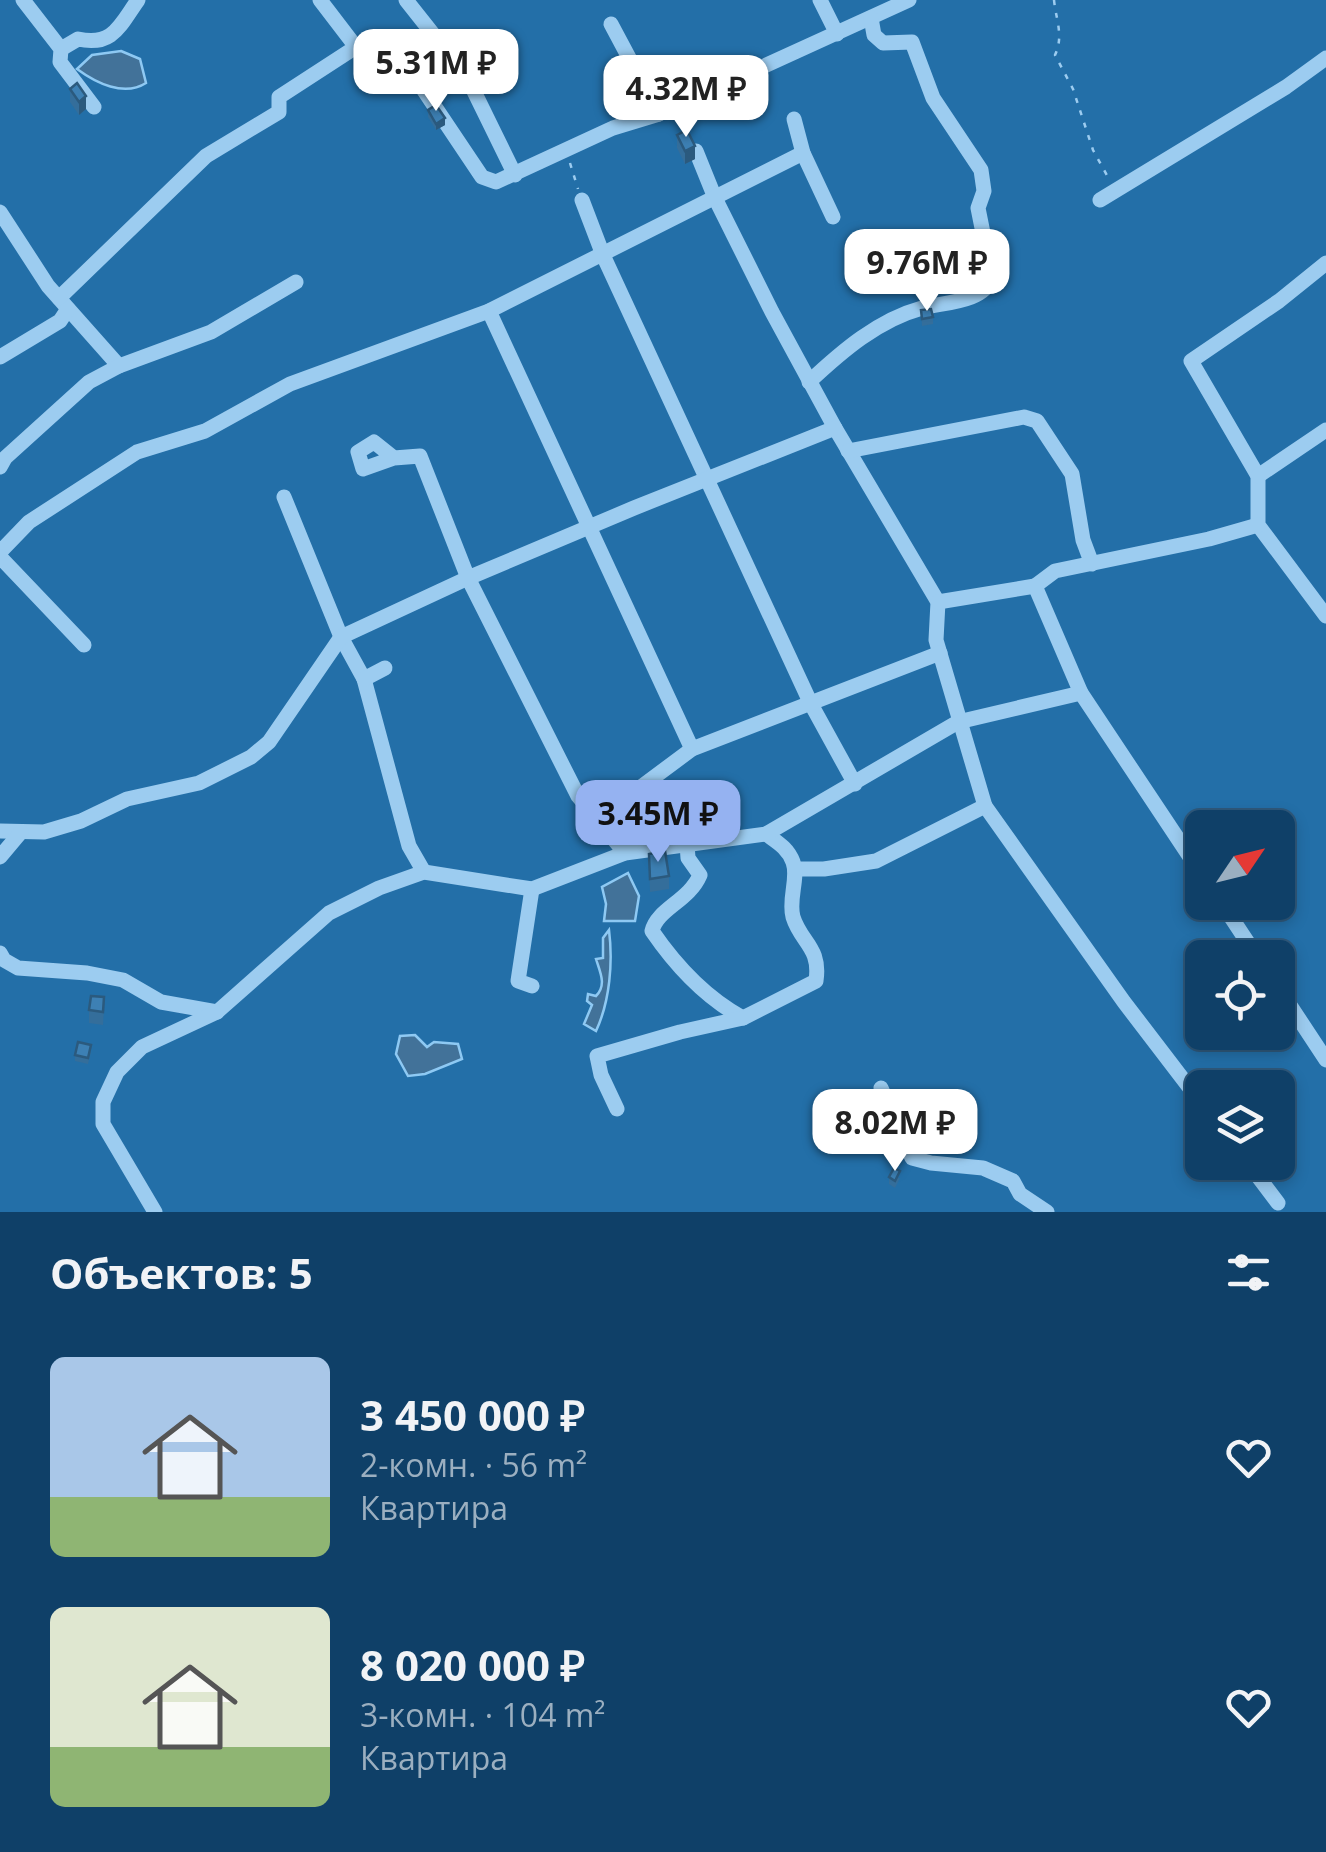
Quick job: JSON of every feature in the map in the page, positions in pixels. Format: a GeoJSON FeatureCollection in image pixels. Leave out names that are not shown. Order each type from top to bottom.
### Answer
{"type":"FeatureCollection","features":[{"type":"Feature","properties":{"kind":"street"},"geometry":{"type":"LineString","coordinates":[[23,0],[61,49],[60,62],[94,107]]}},
{"type":"Feature","properties":{"kind":"street"},"geometry":{"type":"LineString","coordinates":[[61,49],[78,38],[93,42],[108,38],[138,0]]}},
{"type":"Feature","properties":{"kind":"street"},"geometry":{"type":"LineString","coordinates":[[406,0],[467,77],[514,175]]}},
{"type":"Feature","properties":{"kind":"street"},"geometry":{"type":"LineString","coordinates":[[820,0],[837,34]]}},
{"type":"Feature","properties":{"kind":"street"},"geometry":{"type":"LineString","coordinates":[[423,89],[482,177],[496,182],[613,128],[659,114],[910,0]]}},
{"type":"Feature","properties":{"kind":"street"},"geometry":{"type":"LineString","coordinates":[[0,357],[60,322],[63,303],[206,156],[279,112],[279,97],[356,47],[328,2]]}},
{"type":"Feature","properties":{"kind":"street"},"geometry":{"type":"LineString","coordinates":[[809,382],[881,325],[924,307],[980,294],[991,284],[978,208],[984,191],[981,170],[933,98],[912,42],[883,44],[874,35],[871,18]]}},
{"type":"Feature","properties":{"kind":"street"},"geometry":{"type":"LineString","coordinates":[[611,24],[659,114]]}},
{"type":"Feature","properties":{"kind":"street"},"geometry":{"type":"LineString","coordinates":[[1100,200],[1286,87],[1326,58]]}},
{"type":"Feature","properties":{"kind":"street"},"geometry":{"type":"LineString","coordinates":[[794,119],[803,153],[833,216]]}},
{"type":"Feature","properties":{"kind":"street"},"geometry":{"type":"LineString","coordinates":[[696,151],[715,198],[809,382],[938,602],[936,640],[985,806],[1185,1082]]}},
{"type":"Feature","properties":{"kind":"street"},"geometry":{"type":"LineString","coordinates":[[84,645],[2,546],[29,522],[137,452],[205,431],[290,384],[489,311],[803,153]]}},
{"type":"Feature","properties":{"kind":"street"},"geometry":{"type":"LineString","coordinates":[[582,200],[603,255],[811,704],[854,784]]}},
{"type":"Feature","properties":{"kind":"street"},"geometry":{"type":"LineString","coordinates":[[3,223],[48,286],[119,366]]}},
{"type":"Feature","properties":{"kind":"street"},"geometry":{"type":"LineString","coordinates":[[1326,263],[1192,361],[1258,476],[1258,525],[1320,599],[1326,616]]}},
{"type":"Feature","properties":{"kind":"street"},"geometry":{"type":"LineString","coordinates":[[0,468],[5,458],[89,382],[119,366],[211,332],[296,282]]}},
{"type":"Feature","properties":{"kind":"street"},"geometry":{"type":"LineString","coordinates":[[489,311],[692,749]]}},
{"type":"Feature","properties":{"kind":"street"},"geometry":{"type":"LineString","coordinates":[[848,450],[1024,417],[1037,421],[1072,474],[1083,540],[1092,564]]}},
{"type":"Feature","properties":{"kind":"street"},"geometry":{"type":"LineString","coordinates":[[0,831],[44,832],[127,799],[199,782],[251,757],[269,742],[341,637],[468,578],[835,428]]}},
{"type":"Feature","properties":{"kind":"street"},"geometry":{"type":"LineString","coordinates":[[1258,476],[1326,430]]}},
{"type":"Feature","properties":{"kind":"street"},"geometry":{"type":"LineString","coordinates":[[394,458],[420,456],[468,578],[578,796],[625,852]]}},
{"type":"Feature","properties":{"kind":"street"},"geometry":{"type":"LineString","coordinates":[[284,497],[341,637],[364,679],[410,846],[424,872]]}},
{"type":"Feature","properties":{"kind":"street"},"geometry":{"type":"LineString","coordinates":[[938,602],[1035,586],[1055,571],[1258,525]]}},
{"type":"Feature","properties":{"kind":"street"},"geometry":{"type":"LineString","coordinates":[[1035,586],[1080,693],[1185,850]]}},
{"type":"Feature","properties":{"kind":"street"},"geometry":{"type":"LineString","coordinates":[[598,819],[692,749],[940,653]]}},
{"type":"Feature","properties":{"kind":"street"},"geometry":{"type":"LineString","coordinates":[[364,679],[385,668]]}},
{"type":"Feature","properties":{"kind":"street"},"geometry":{"type":"LineString","coordinates":[[155,1212],[103,1124],[102,1102],[117,1072],[142,1047],[217,1012],[329,914],[379,888],[424,872],[532,889],[625,852],[766,834],[958,722],[1080,693]]}},
{"type":"Feature","properties":{"kind":"street"},"geometry":{"type":"LineString","coordinates":[[795,869],[876,861],[985,806]]}},
{"type":"Feature","properties":{"kind":"street"},"geometry":{"type":"LineString","coordinates":[[0,857],[21,832]]}},
{"type":"Feature","properties":{"kind":"street"},"geometry":{"type":"LineString","coordinates":[[617,1109],[597,1056],[744,1018],[816,981],[815,951],[794,918],[791,894],[795,869],[784,847],[766,834]]}},
{"type":"Feature","properties":{"kind":"street"},"geometry":{"type":"LineString","coordinates":[[687,844],[688,858],[700,875],[694,890],[654,922],[652,931],[678,968],[707,990],[719,1005],[744,1018]]}},
{"type":"Feature","properties":{"kind":"street"},"geometry":{"type":"LineString","coordinates":[[532,889],[518,981],[532,986]]}},
{"type":"Feature","properties":{"kind":"street"},"geometry":{"type":"LineString","coordinates":[[0,952],[4,960],[18,968],[123,980],[161,1002],[217,1012]]}},
{"type":"Feature","properties":{"kind":"street"},"geometry":{"type":"LineString","coordinates":[[1295,1013],[1326,1060]]}},
{"type":"Feature","properties":{"kind":"street"},"geometry":{"type":"LineString","coordinates":[[881,1088],[912,1158],[984,1168],[1013,1180],[1020,1194],[1047,1212]]}},
{"type":"Feature","properties":{"kind":"street"},"geometry":{"type":"LineString","coordinates":[[1260,1180],[1278,1204]]}},
{"type":"Feature","properties":{"kind":"path"},"geometry":{"type":"LineString","coordinates":[[1054,0],[1061,33],[1055,55],[1076,98],[1094,150],[1117,190]]}},
{"type":"Feature","properties":{"kind":"path"},"geometry":{"type":"LineString","coordinates":[[565,151],[582,200]]}},
{"type":"Feature","properties":{"kind":"shaded area"},"geometry":{"type":"Polygon","coordinates":[[[0,0],[1326,0],[1326,1212],[0,1212],[0,0]]]}},
{"type":"Feature","properties":{"kind":"shaded area"},"geometry":{"type":"Polygon","coordinates":[[[121,51],[140,59],[146,83],[120,88],[101,83],[77,69],[92,55],[121,51]]]}},
{"type":"Feature","properties":{"kind":"shaded area"},"geometry":{"type":"Polygon","coordinates":[[[628,873],[639,896],[635,921],[604,921],[602,887],[628,873]]]}},
{"type":"Feature","properties":{"kind":"shaded area"},"geometry":{"type":"Polygon","coordinates":[[[609,930],[609,981],[596,1031],[584,1024],[592,1005],[587,1001],[588,994],[596,996],[601,987],[596,959],[603,958],[603,938],[609,930]]]}},
{"type":"Feature","properties":{"kind":"shaded area"},"geometry":{"type":"Polygon","coordinates":[[[415,1035],[427,1047],[434,1042],[458,1044],[462,1059],[425,1074],[408,1076],[396,1054],[400,1036],[415,1035]]]}},
{"type":"Feature","properties":{"kind":"building"},"geometry":{"type":"Polygon","coordinates":[[[77,83],[86,96],[79,102],[70,89],[77,83]]]}},
{"type":"Feature","properties":{"kind":"building"},"geometry":{"type":"Polygon","coordinates":[[[436,105],[445,118],[436,124],[428,110],[436,105]]]}},
{"type":"Feature","properties":{"kind":"building"},"geometry":{"type":"Polygon","coordinates":[[[687,130],[695,146],[685,151],[677,135],[687,130]]]}},
{"type":"Feature","properties":{"kind":"building"},"geometry":{"type":"Polygon","coordinates":[[[931,309],[933,317],[922,319],[921,310],[931,309]]]}},
{"type":"Feature","properties":{"kind":"building"},"geometry":{"type":"Polygon","coordinates":[[[665,851],[669,876],[650,879],[649,854],[665,851]]]}},
{"type":"Feature","properties":{"kind":"building"},"geometry":{"type":"Polygon","coordinates":[[[91,996],[104,997],[103,1012],[89,1010],[91,996]]]}},
{"type":"Feature","properties":{"kind":"building"},"geometry":{"type":"Polygon","coordinates":[[[78,1042],[91,1045],[88,1058],[75,1055],[78,1042]]]}},
{"type":"Feature","properties":{"kind":"building"},"geometry":{"type":"Polygon","coordinates":[[[894,1168],[900,1171],[895,1181],[889,1177],[894,1168]]]}}]}
